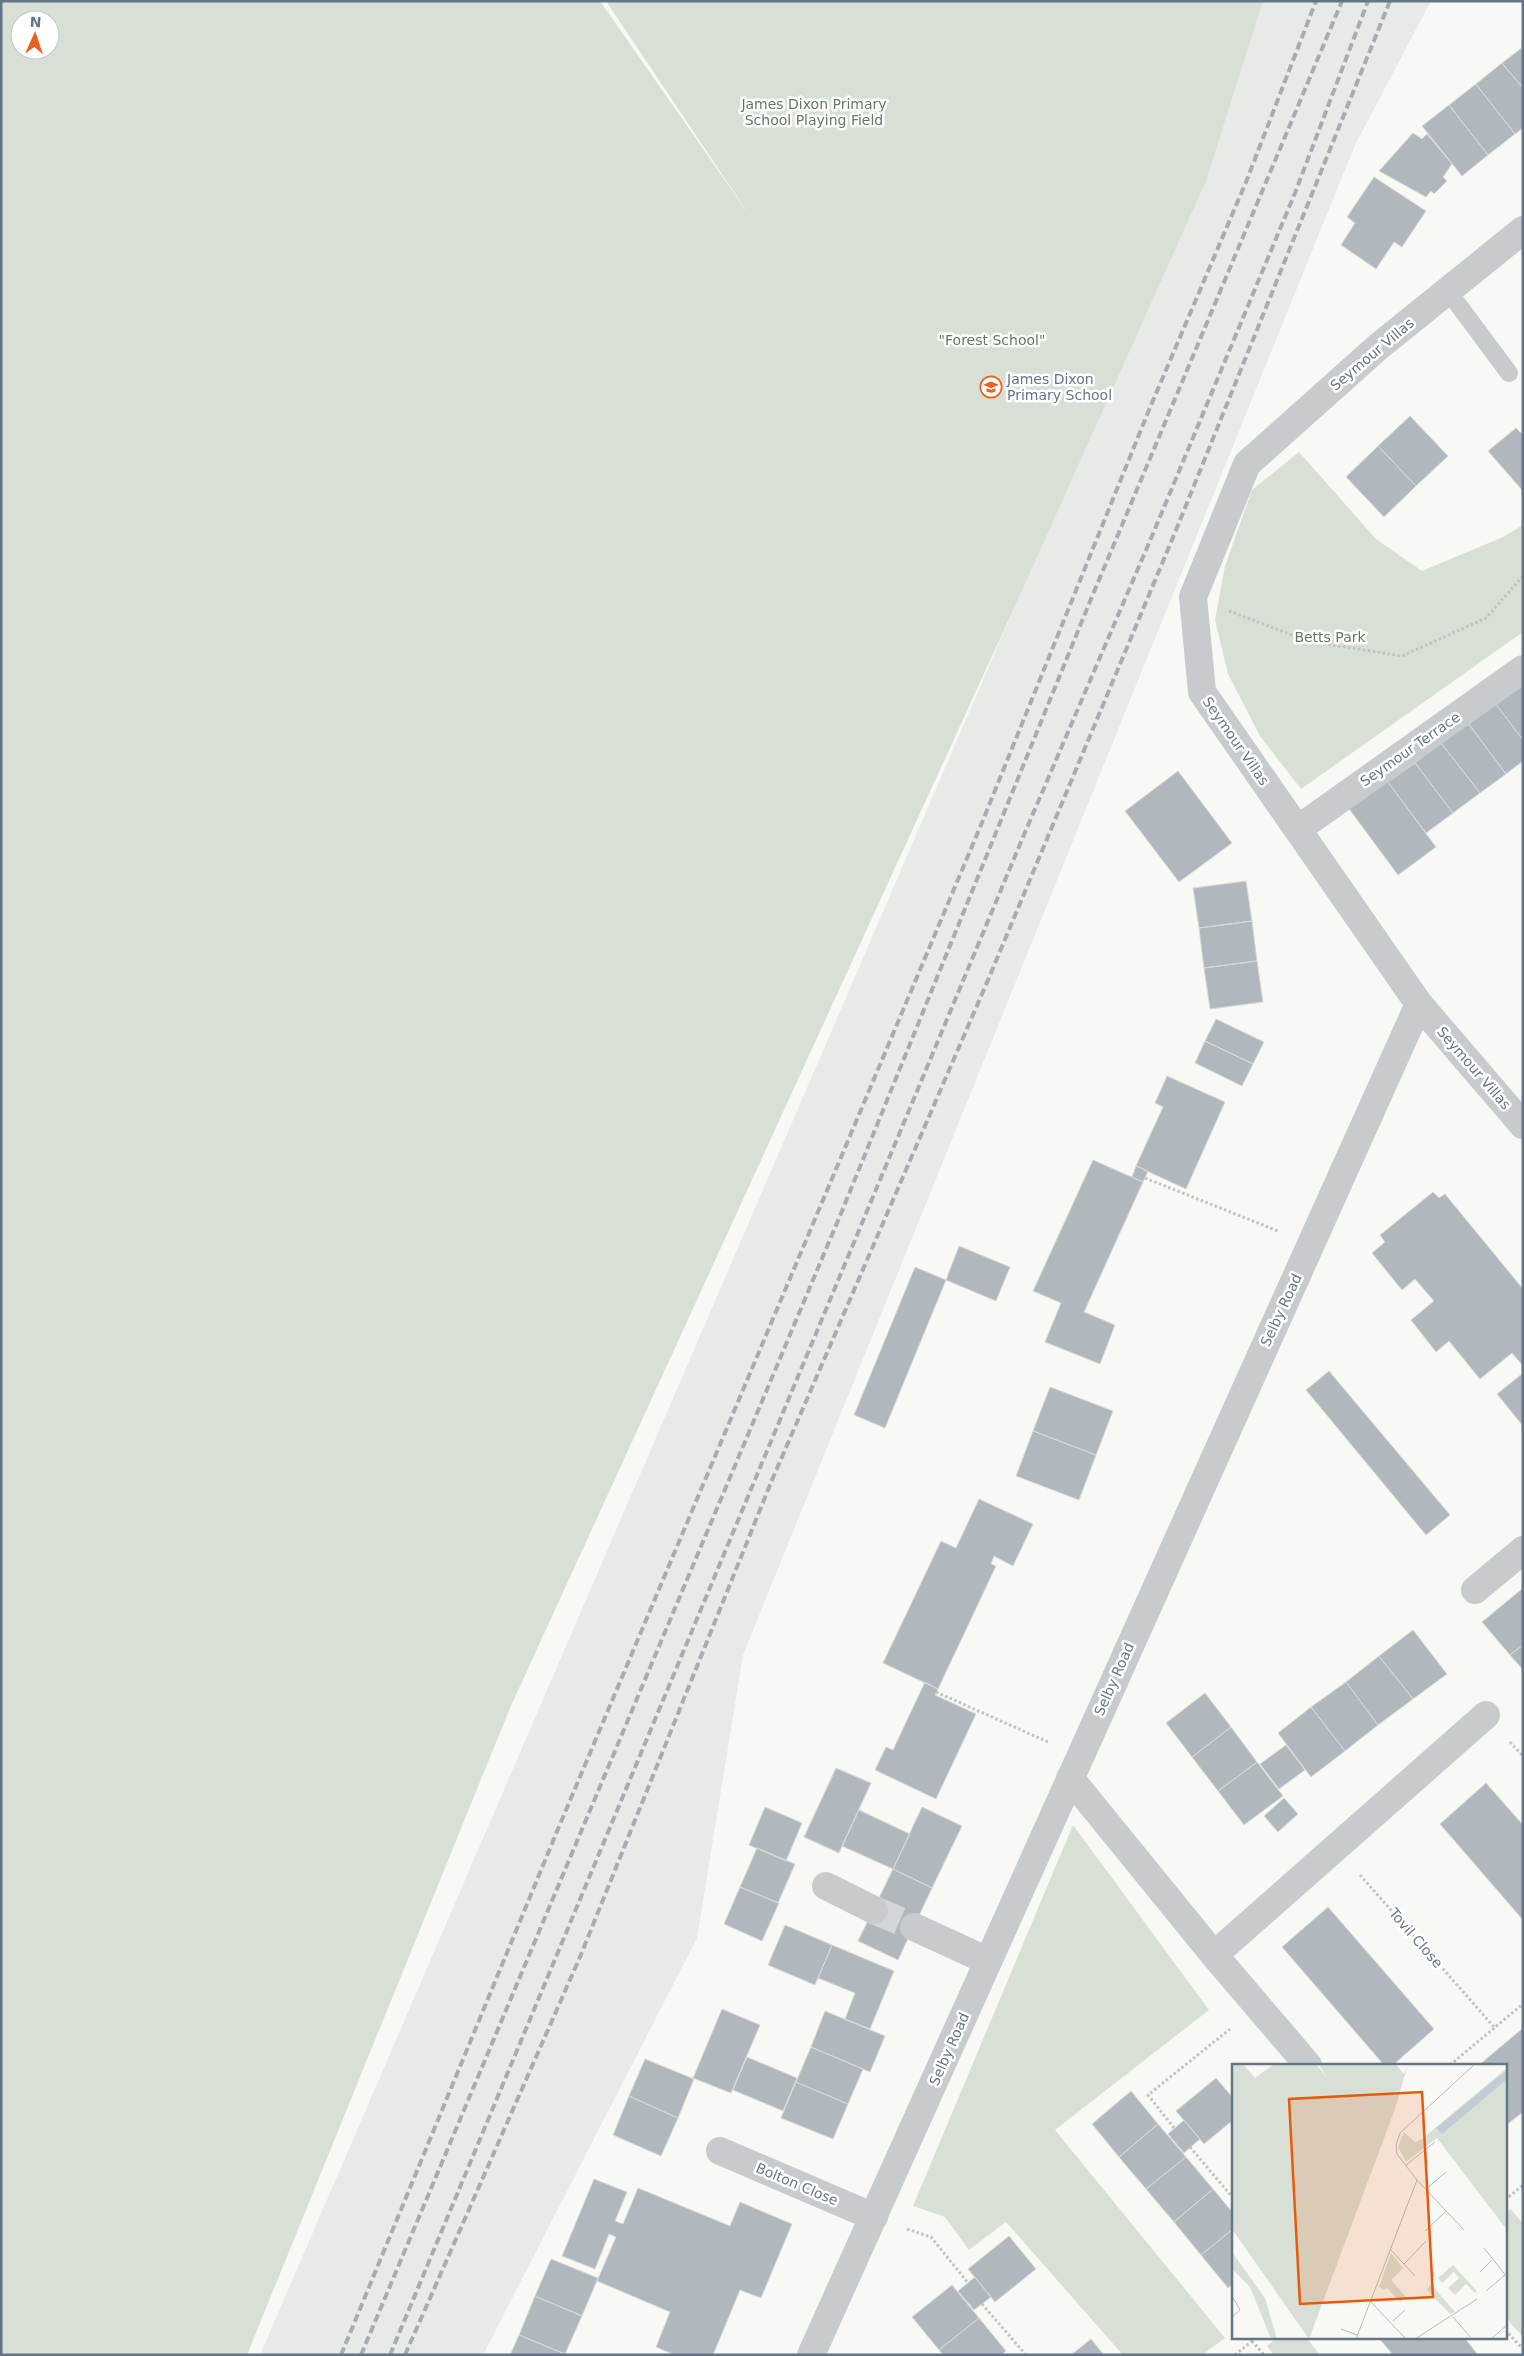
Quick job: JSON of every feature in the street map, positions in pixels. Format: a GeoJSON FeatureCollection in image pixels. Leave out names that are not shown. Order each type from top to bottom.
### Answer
{"type":"FeatureCollection","features":[{"type":"Feature","properties":{"kind":"street","name":"Seymour Villas"},"geometry":{"type":"LineString","coordinates":[[1521,1118],[1419,1004],[1202,692],[1193,597],[1247,464],[1378,347],[1523,230]]}},
{"type":"Feature","properties":{"kind":"street","name":"Seymour Terrace"},"geometry":{"type":"LineString","coordinates":[[1298,830],[1523,669]]}},
{"type":"Feature","properties":{"kind":"street","name":"Selby Road"},"geometry":{"type":"LineString","coordinates":[[811,2355],[1419,1004]]}},
{"type":"Feature","properties":{"kind":"street"},"geometry":{"type":"LineString","coordinates":[[1475,1590],[1523,1550]]}},
{"type":"Feature","properties":{"kind":"street"},"geometry":{"type":"LineString","coordinates":[[1214,1955],[1486,1714]]}},
{"type":"Feature","properties":{"kind":"street"},"geometry":{"type":"LineString","coordinates":[[1075,1767],[1214,1955],[1307,2064]]}},
{"type":"Feature","properties":{"kind":"street"},"geometry":{"type":"LineString","coordinates":[[826,1886],[874,1910]]}},
{"type":"Feature","properties":{"kind":"street"},"geometry":{"type":"LineString","coordinates":[[914,1927],[988,1962]]}},
{"type":"Feature","properties":{"kind":"street","name":"Bolton Close"},"geometry":{"type":"LineString","coordinates":[[720,2151],[874,2217]]}},
{"type":"Feature","properties":{"kind":"lane"},"geometry":{"type":"LineString","coordinates":[[1448,291],[1508,373]]}},
{"type":"Feature","properties":{"kind":"path"},"geometry":{"type":"LineString","coordinates":[[1193,597],[1308,640],[1402,656],[1486,618],[1523,576]]}},
{"type":"Feature","properties":{"kind":"path"},"geometry":{"type":"LineString","coordinates":[[1145,1178],[1311,1244]]}},
{"type":"Feature","properties":{"kind":"path"},"geometry":{"type":"LineString","coordinates":[[936,1692],[1075,1767]]}},
{"type":"Feature","properties":{"kind":"path","name":"Tovil Close"},"geometry":{"type":"LineString","coordinates":[[1336,1847],[1495,2028]]}},
{"type":"Feature","properties":{"kind":"path"},"geometry":{"type":"LineString","coordinates":[[1451,2064],[1523,2004]]}},
{"type":"Feature","properties":{"kind":"path"},"geometry":{"type":"LineString","coordinates":[[1174,2128],[1148,2095],[1258,2006]]}},
{"type":"Feature","properties":{"kind":"path"},"geometry":{"type":"LineString","coordinates":[[1190,2148],[1232,2197]]}},
{"type":"Feature","properties":{"kind":"path"},"geometry":{"type":"LineString","coordinates":[[1506,2199],[1523,2186]]}},
{"type":"Feature","properties":{"kind":"path"},"geometry":{"type":"LineString","coordinates":[[874,2217],[931,2237],[968,2283]]}},
{"type":"Feature","properties":{"kind":"path"},"geometry":{"type":"LineString","coordinates":[[982,2304],[1026,2355]]}},
{"type":"Feature","properties":{"kind":"path"},"geometry":{"type":"LineString","coordinates":[[1506,2331],[1523,2349]]}},
{"type":"Feature","properties":{"kind":"path"},"geometry":{"type":"LineString","coordinates":[[1235,2355],[1256,2338]]}},
{"type":"Feature","properties":{"kind":"path"},"geometry":{"type":"LineString","coordinates":[[1252,2341],[1264,2355]]}},
{"type":"Feature","properties":{"kind":"shaded area"},"geometry":{"type":"Polygon","coordinates":[[[607,1],[1431,1],[1355,145],[743,1655],[697,1938],[483,2355],[260,2355],[1015,606],[607,1]]]}},
{"type":"Feature","properties":{"kind":"green space"},"geometry":{"type":"Polygon","coordinates":[[[1,1],[600,1],[752,219],[606,1],[1263,1],[1206,181],[1015,606],[510,1708],[247,2355],[1,2355],[1,1]]]}},
{"type":"Feature","properties":{"kind":"green space","name":"Betts Park"},"geometry":{"type":"Polygon","coordinates":[[[1299,452],[1376,539],[1422,571],[1503,537],[1523,525],[1523,632],[1301,789],[1260,736],[1228,674],[1215,620],[1225,566],[1252,490],[1299,452]]]}},
{"type":"Feature","properties":{"kind":"green space"},"geometry":{"type":"Polygon","coordinates":[[[1073,1825],[1209,2010],[1055,2130],[1225,2338],[1202,2355],[1123,2355],[1006,2222],[969,2250],[945,2217],[913,2206],[1073,1825]]]}},
{"type":"Feature","properties":{"kind":"green space"},"geometry":{"type":"Polygon","coordinates":[[[1511,2209],[1523,2224],[1523,2337],[1506,2318],[1506,2212],[1511,2209]]]}},
{"type":"Feature","properties":{"kind":"green space"},"geometry":{"type":"Polygon","coordinates":[[[1276,2338],[1307,2338],[1320,2355],[1274,2355],[1267,2346],[1276,2338]]]}},
{"type":"Feature","properties":{"kind":"building"},"geometry":{"type":"Polygon","coordinates":[[[1523,47],[1523,88],[1502,63],[1523,47]]]}},
{"type":"Feature","properties":{"kind":"building"},"geometry":{"type":"Polygon","coordinates":[[[1502,63],[1523,88],[1523,128],[1515,134],[1476,84],[1502,63]]]}},
{"type":"Feature","properties":{"kind":"building"},"geometry":{"type":"Polygon","coordinates":[[[1476,84],[1515,134],[1488,155],[1449,105],[1476,84]]]}},
{"type":"Feature","properties":{"kind":"building"},"geometry":{"type":"Polygon","coordinates":[[[1449,105],[1488,155],[1462,176],[1422,126],[1449,105]]]}},
{"type":"Feature","properties":{"kind":"building"},"geometry":{"type":"Polygon","coordinates":[[[1413,133],[1422,139],[1427,134],[1452,164],[1443,177],[1447,181],[1434,194],[1431,191],[1426,197],[1379,171],[1413,133]]]}},
{"type":"Feature","properties":{"kind":"building"},"geometry":{"type":"Polygon","coordinates":[[[1374,177],[1426,211],[1402,247],[1394,242],[1376,269],[1341,245],[1355,223],[1347,217],[1374,177]]]}},
{"type":"Feature","properties":{"kind":"building"},"geometry":{"type":"Polygon","coordinates":[[[1410,416],[1448,456],[1416,486],[1378,446],[1410,416]]]}},
{"type":"Feature","properties":{"kind":"building"},"geometry":{"type":"Polygon","coordinates":[[[1516,428],[1523,435],[1523,491],[1488,451],[1516,428]]]}},
{"type":"Feature","properties":{"kind":"building"},"geometry":{"type":"Polygon","coordinates":[[[1378,446],[1416,486],[1384,517],[1346,477],[1378,446]]]}},
{"type":"Feature","properties":{"kind":"building"},"geometry":{"type":"Polygon","coordinates":[[[1523,685],[1523,740],[1495,703],[1523,685]]]}},
{"type":"Feature","properties":{"kind":"building"},"geometry":{"type":"Polygon","coordinates":[[[1495,703],[1523,740],[1523,761],[1506,774],[1468,723],[1495,703]]]}},
{"type":"Feature","properties":{"kind":"building"},"geometry":{"type":"Polygon","coordinates":[[[1468,723],[1506,774],[1480,793],[1441,743],[1468,723]]]}},
{"type":"Feature","properties":{"kind":"building"},"geometry":{"type":"Polygon","coordinates":[[[1441,743],[1480,793],[1453,813],[1415,763],[1441,743]]]}},
{"type":"Feature","properties":{"kind":"building"},"geometry":{"type":"Polygon","coordinates":[[[1415,763],[1453,813],[1426,833],[1388,782],[1415,763]]]}},
{"type":"Feature","properties":{"kind":"building"},"geometry":{"type":"Polygon","coordinates":[[[1178,771],[1232,843],[1179,882],[1125,811],[1178,771]]]}},
{"type":"Feature","properties":{"kind":"building"},"geometry":{"type":"Polygon","coordinates":[[[1385,778],[1436,847],[1398,875],[1347,806],[1385,778]]]}},
{"type":"Feature","properties":{"kind":"building"},"geometry":{"type":"Polygon","coordinates":[[[1246,881],[1252,921],[1199,928],[1193,888],[1246,881]]]}},
{"type":"Feature","properties":{"kind":"building"},"geometry":{"type":"Polygon","coordinates":[[[1252,921],[1257,961],[1204,968],[1199,928],[1252,921]]]}},
{"type":"Feature","properties":{"kind":"building"},"geometry":{"type":"Polygon","coordinates":[[[1257,961],[1263,1002],[1210,1009],[1204,968],[1257,961]]]}},
{"type":"Feature","properties":{"kind":"building"},"geometry":{"type":"Polygon","coordinates":[[[1216,1019],[1264,1042],[1253,1064],[1205,1041],[1216,1019]]]}},
{"type":"Feature","properties":{"kind":"building"},"geometry":{"type":"Polygon","coordinates":[[[1205,1041],[1253,1064],[1242,1086],[1195,1063],[1205,1041]]]}},
{"type":"Feature","properties":{"kind":"building"},"geometry":{"type":"Polygon","coordinates":[[[1167,1076],[1225,1102],[1186,1189],[1136,1166],[1163,1107],[1155,1103],[1167,1076]]]}},
{"type":"Feature","properties":{"kind":"building"},"geometry":{"type":"Polygon","coordinates":[[[1093,1160],[1143,1182],[1084,1312],[1115,1325],[1100,1364],[1045,1342],[1061,1303],[1033,1291],[1093,1160]]]}},
{"type":"Feature","properties":{"kind":"building"},"geometry":{"type":"Polygon","coordinates":[[[1136,1166],[1148,1171],[1143,1182],[1132,1177],[1136,1166]]]}},
{"type":"Feature","properties":{"kind":"building"},"geometry":{"type":"Polygon","coordinates":[[[1433,1192],[1439,1198],[1445,1194],[1523,1289],[1523,1366],[1512,1353],[1480,1379],[1449,1341],[1436,1352],[1411,1320],[1434,1301],[1415,1279],[1402,1290],[1372,1253],[1385,1242],[1380,1235],[1433,1192]]]}},
{"type":"Feature","properties":{"kind":"building"},"geometry":{"type":"Polygon","coordinates":[[[959,1246],[1010,1267],[996,1301],[946,1280],[959,1246]]]}},
{"type":"Feature","properties":{"kind":"building"},"geometry":{"type":"Polygon","coordinates":[[[915,1267],[946,1280],[885,1428],[854,1415],[915,1267]]]}},
{"type":"Feature","properties":{"kind":"building"},"geometry":{"type":"Polygon","coordinates":[[[1329,1371],[1450,1515],[1426,1535],[1306,1390],[1329,1371]]]}},
{"type":"Feature","properties":{"kind":"building"},"geometry":{"type":"Polygon","coordinates":[[[1523,1373],[1523,1426],[1497,1394],[1523,1373]]]}},
{"type":"Feature","properties":{"kind":"building"},"geometry":{"type":"Polygon","coordinates":[[[1050,1387],[1113,1411],[1096,1455],[1033,1431],[1050,1387]]]}},
{"type":"Feature","properties":{"kind":"building"},"geometry":{"type":"Polygon","coordinates":[[[1033,1431],[1096,1455],[1079,1500],[1016,1476],[1033,1431]]]}},
{"type":"Feature","properties":{"kind":"building"},"geometry":{"type":"Polygon","coordinates":[[[979,1499],[1033,1524],[1013,1566],[994,1556],[991,1564],[996,1566],[938,1689],[883,1663],[941,1541],[956,1548],[979,1499]]]}},
{"type":"Feature","properties":{"kind":"building"},"geometry":{"type":"Polygon","coordinates":[[[1523,1588],[1523,1645],[1510,1655],[1482,1622],[1523,1588]]]}},
{"type":"Feature","properties":{"kind":"building"},"geometry":{"type":"Polygon","coordinates":[[[1413,1630],[1447,1674],[1413,1699],[1379,1656],[1413,1630]]]}},
{"type":"Feature","properties":{"kind":"building"},"geometry":{"type":"Polygon","coordinates":[[[1523,1645],[1523,1670],[1510,1655],[1523,1645]]]}},
{"type":"Feature","properties":{"kind":"building"},"geometry":{"type":"Polygon","coordinates":[[[1379,1656],[1413,1699],[1378,1725],[1346,1682],[1379,1656]]]}},
{"type":"Feature","properties":{"kind":"building"},"geometry":{"type":"Polygon","coordinates":[[[925,1682],[938,1689],[935,1695],[976,1714],[936,1799],[875,1770],[886,1747],[893,1750],[925,1682]]]}},
{"type":"Feature","properties":{"kind":"building"},"geometry":{"type":"Polygon","coordinates":[[[1346,1682],[1378,1725],[1345,1751],[1311,1707],[1346,1682]]]}},
{"type":"Feature","properties":{"kind":"building"},"geometry":{"type":"Polygon","coordinates":[[[1205,1693],[1231,1727],[1192,1757],[1166,1723],[1205,1693]]]}},
{"type":"Feature","properties":{"kind":"building"},"geometry":{"type":"Polygon","coordinates":[[[1311,1707],[1345,1751],[1311,1777],[1278,1733],[1311,1707]]]}},
{"type":"Feature","properties":{"kind":"building"},"geometry":{"type":"Polygon","coordinates":[[[1231,1727],[1257,1762],[1218,1791],[1192,1757],[1231,1727]]]}},
{"type":"Feature","properties":{"kind":"building"},"geometry":{"type":"Polygon","coordinates":[[[1286,1745],[1305,1770],[1279,1789],[1260,1764],[1286,1745]]]}},
{"type":"Feature","properties":{"kind":"building"},"geometry":{"type":"Polygon","coordinates":[[[1257,1762],[1283,1796],[1244,1825],[1218,1791],[1257,1762]]]}},
{"type":"Feature","properties":{"kind":"building"},"geometry":{"type":"Polygon","coordinates":[[[836,1768],[871,1783],[839,1853],[804,1837],[836,1768]]]}},
{"type":"Feature","properties":{"kind":"building"},"geometry":{"type":"Polygon","coordinates":[[[836,1768],[871,1783],[839,1853],[804,1837],[836,1768]]]}},
{"type":"Feature","properties":{"kind":"building"},"geometry":{"type":"Polygon","coordinates":[[[1486,1783],[1523,1825],[1523,1920],[1440,1824],[1486,1783]]]}},
{"type":"Feature","properties":{"kind":"building"},"geometry":{"type":"Polygon","coordinates":[[[1284,1798],[1298,1814],[1278,1832],[1264,1816],[1284,1798]]]}},
{"type":"Feature","properties":{"kind":"building"},"geometry":{"type":"Polygon","coordinates":[[[765,1807],[802,1823],[786,1861],[749,1845],[765,1807]]]}},
{"type":"Feature","properties":{"kind":"building"},"geometry":{"type":"Polygon","coordinates":[[[922,1807],[962,1826],[932,1888],[893,1869],[922,1807]]]}},
{"type":"Feature","properties":{"kind":"building"},"geometry":{"type":"Polygon","coordinates":[[[859,1810],[910,1834],[893,1869],[842,1846],[859,1810]]]}},
{"type":"Feature","properties":{"kind":"building"},"geometry":{"type":"Polygon","coordinates":[[[757,1848],[795,1864],[778,1903],[740,1887],[757,1848]]]}},
{"type":"Feature","properties":{"kind":"building"},"geometry":{"type":"Polygon","coordinates":[[[893,1869],[932,1888],[898,1960],[858,1941],[893,1869]]]}},
{"type":"Feature","properties":{"kind":"building"},"geometry":{"type":"Polygon","coordinates":[[[740,1887],[779,1903],[762,1941],[724,1924],[740,1887]]]}},
{"type":"Feature","properties":{"kind":"building"},"geometry":{"type":"Polygon","coordinates":[[[1328,1907],[1434,2029],[1394,2064],[1383,2064],[1282,1947],[1328,1907]]]}},
{"type":"Feature","properties":{"kind":"building"},"geometry":{"type":"Polygon","coordinates":[[[785,1925],[832,1945],[815,1985],[768,1965],[785,1925]]]}},
{"type":"Feature","properties":{"kind":"building"},"geometry":{"type":"Polygon","coordinates":[[[832,1945],[894,1971],[870,2029],[845,2019],[855,1993],[818,1978],[832,1945]]]}},
{"type":"Feature","properties":{"kind":"building"},"geometry":{"type":"Polygon","coordinates":[[[722,2009],[760,2025],[731,2093],[693,2078],[722,2009]]]}},
{"type":"Feature","properties":{"kind":"building"},"geometry":{"type":"Polygon","coordinates":[[[825,2011],[885,2036],[870,2072],[811,2047],[825,2011]]]}},
{"type":"Feature","properties":{"kind":"building"},"geometry":{"type":"Polygon","coordinates":[[[1523,2028],[1523,2112],[1506,2125],[1506,2064],[1480,2064],[1523,2028]]]}},
{"type":"Feature","properties":{"kind":"building"},"geometry":{"type":"Polygon","coordinates":[[[811,2047],[863,2069],[848,2104],[796,2082],[811,2047]]]}},
{"type":"Feature","properties":{"kind":"building"},"geometry":{"type":"Polygon","coordinates":[[[747,2057],[797,2078],[783,2111],[733,2090],[747,2057]]]}},
{"type":"Feature","properties":{"kind":"building"},"geometry":{"type":"Polygon","coordinates":[[[645,2059],[694,2079],[678,2118],[629,2096],[645,2059]]]}},
{"type":"Feature","properties":{"kind":"building"},"geometry":{"type":"Polygon","coordinates":[[[1216,2078],[1232,2097],[1232,2121],[1204,2144],[1176,2111],[1216,2078]]]}},
{"type":"Feature","properties":{"kind":"building"},"geometry":{"type":"Polygon","coordinates":[[[796,2082],[848,2104],[833,2139],[781,2118],[796,2082]]]}},
{"type":"Feature","properties":{"kind":"building"},"geometry":{"type":"Polygon","coordinates":[[[1131,2091],[1158,2124],[1119,2157],[1092,2124],[1131,2091]]]}},
{"type":"Feature","properties":{"kind":"building"},"geometry":{"type":"Polygon","coordinates":[[[629,2096],[678,2118],[661,2156],[613,2135],[629,2096]]]}},
{"type":"Feature","properties":{"kind":"building"},"geometry":{"type":"Polygon","coordinates":[[[1184,2120],[1200,2139],[1184,2153],[1168,2134],[1184,2120]]]}},
{"type":"Feature","properties":{"kind":"building"},"geometry":{"type":"Polygon","coordinates":[[[1158,2124],[1186,2157],[1146,2189],[1119,2157],[1158,2124]]]}},
{"type":"Feature","properties":{"kind":"building"},"geometry":{"type":"Polygon","coordinates":[[[1186,2157],[1213,2189],[1174,2222],[1146,2189],[1186,2157]]]}},
{"type":"Feature","properties":{"kind":"building"},"geometry":{"type":"Polygon","coordinates":[[[594,2179],[627,2192],[615,2221],[623,2224],[638,2188],[730,2226],[740,2202],[792,2224],[761,2298],[740,2290],[713,2355],[675,2355],[656,2347],[670,2312],[597,2281],[616,2237],[609,2234],[595,2269],[562,2256],[594,2179]]]}},
{"type":"Feature","properties":{"kind":"building"},"geometry":{"type":"Polygon","coordinates":[[[1213,2189],[1232,2212],[1232,2230],[1201,2255],[1174,2222],[1213,2189]]]}},
{"type":"Feature","properties":{"kind":"building"},"geometry":{"type":"Polygon","coordinates":[[[1232,2230],[1232,2285],[1228,2288],[1201,2255],[1232,2230]]]}},
{"type":"Feature","properties":{"kind":"building"},"geometry":{"type":"Polygon","coordinates":[[[1009,2236],[1036,2269],[995,2302],[968,2269],[1009,2236]]]}},
{"type":"Feature","properties":{"kind":"building"},"geometry":{"type":"Polygon","coordinates":[[[551,2259],[598,2278],[582,2316],[535,2296],[551,2259]]]}},
{"type":"Feature","properties":{"kind":"building"},"geometry":{"type":"Polygon","coordinates":[[[975,2277],[991,2297],[974,2310],[958,2291],[975,2277]]]}},
{"type":"Feature","properties":{"kind":"building"},"geometry":{"type":"Polygon","coordinates":[[[952,2285],[979,2318],[939,2350],[912,2317],[952,2285]]]}},
{"type":"Feature","properties":{"kind":"building"},"geometry":{"type":"Polygon","coordinates":[[[535,2296],[582,2316],[565,2354],[519,2335],[535,2296]]]}},
{"type":"Feature","properties":{"kind":"building"},"geometry":{"type":"Polygon","coordinates":[[[979,2318],[1006,2351],[1001,2355],[943,2355],[939,2350],[979,2318]]]}},
{"type":"Feature","properties":{"kind":"building"},"geometry":{"type":"Polygon","coordinates":[[[519,2335],[565,2354],[565,2355],[510,2355],[519,2335]]]}},
{"type":"Feature","properties":{"kind":"building"},"geometry":{"type":"Polygon","coordinates":[[[1379,2338],[1465,2338],[1478,2355],[1393,2355],[1379,2338]]]}},
{"type":"Feature","properties":{"kind":"building"},"geometry":{"type":"Polygon","coordinates":[[[1091,2339],[1104,2355],[1071,2355],[1091,2339]]]}},
{"type":"Feature","properties":{"kind":"tunnel"},"geometry":{"type":"LineString","coordinates":[[874,1910],[914,1927]]}},
{"type":"Feature","properties":{"kind":"railway"},"geometry":{"type":"LineString","coordinates":[[341,2355],[558,1829],[981,825],[1149,410],[1246,182],[1316,1]]}},
{"type":"Feature","properties":{"kind":"railway"},"geometry":{"type":"LineString","coordinates":[[361,2355],[842,1211],[1091,599],[1342,1]]}},
{"type":"Feature","properties":{"kind":"railway"},"geometry":{"type":"LineString","coordinates":[[390,2355],[1023,837],[1152,536],[1295,193],[1368,1]]}},
{"type":"Feature","properties":{"kind":"railway"},"geometry":{"type":"LineString","coordinates":[[405,2355],[580,1957],[772,1480],[988,980],[1174,535],[1390,1]]}},
{"type":"Feature","properties":{"kind":"place","name":"James Dixon Primary School"},"geometry":{"type":"Point","coordinates":[991,387]}},
{"type":"Feature","properties":{"kind":"park label","name":"James Dixon Primary School Playing Field"},"geometry":{"type":"Point","coordinates":[814,112]}},
{"type":"Feature","properties":{"kind":"park label","name":"\"Forest School\""},"geometry":{"type":"Point","coordinates":[992,340]}}]}
